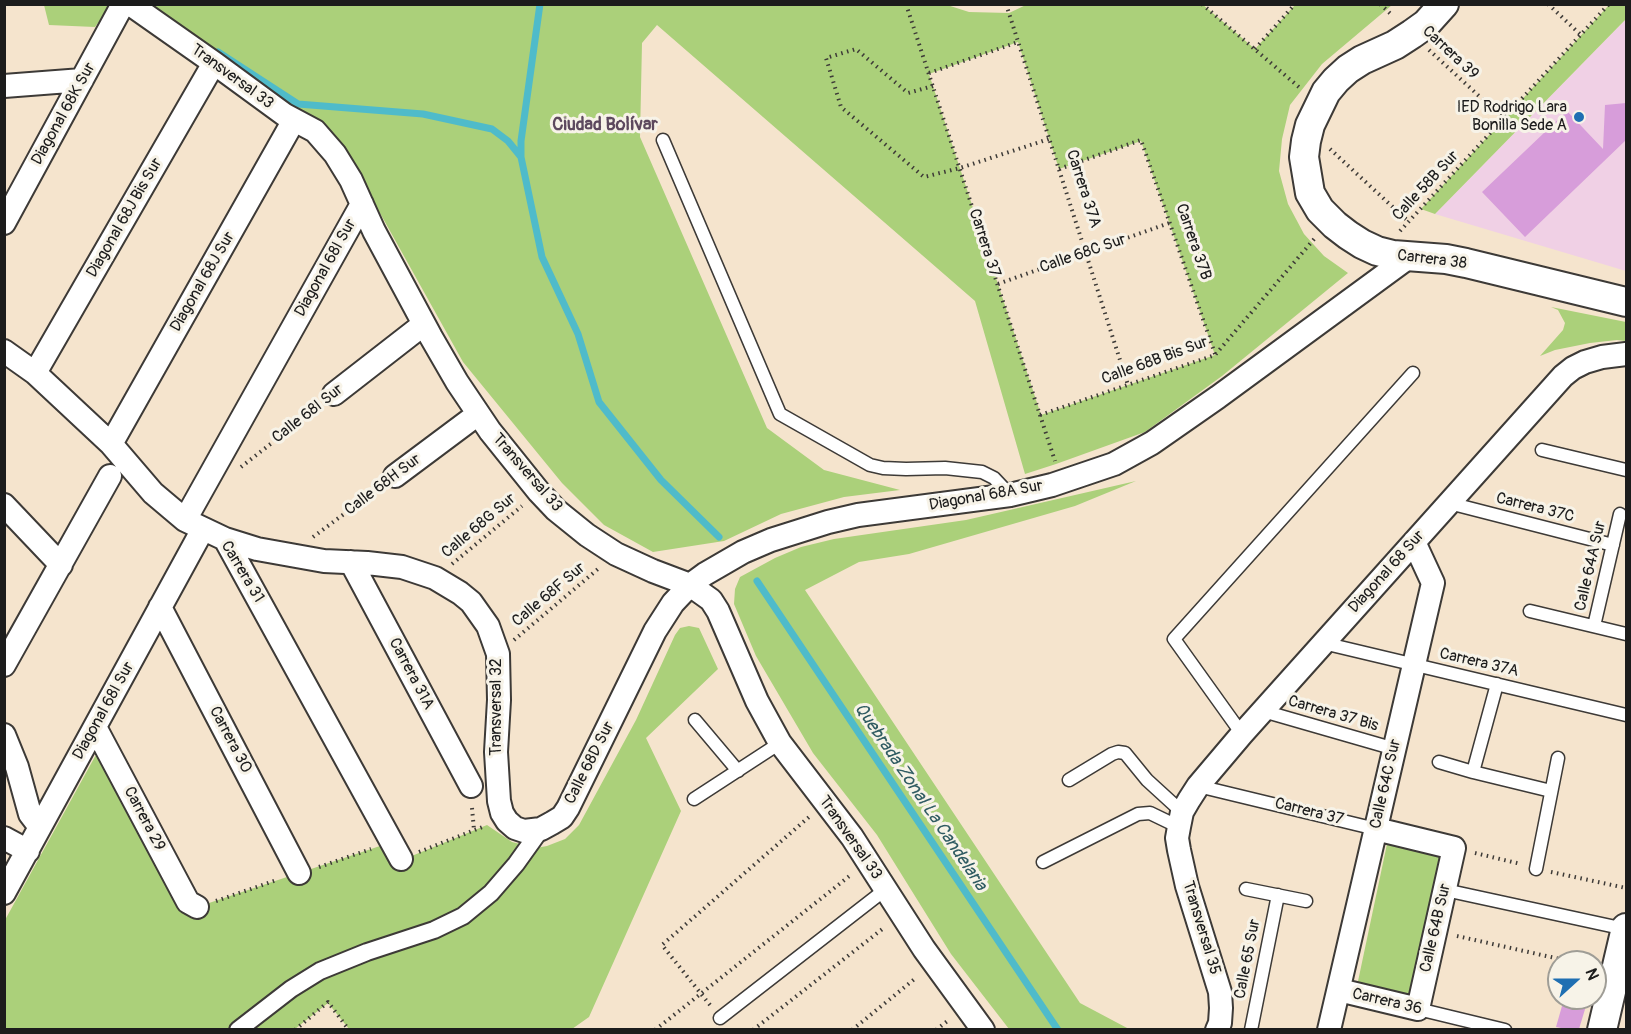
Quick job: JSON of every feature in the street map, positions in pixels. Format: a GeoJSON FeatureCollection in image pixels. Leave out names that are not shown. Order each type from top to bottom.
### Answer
{"type":"FeatureCollection","features":[{"type":"Feature","properties":{"kind":"street","name":"Diagonal 68K Sur"},"geometry":{"type":"LineString","coordinates":[[4,223],[13,192],[82,80],[123,4]]}},
{"type":"Feature","properties":{"kind":"street","name":"Transversal 33"},"geometry":{"type":"LineString","coordinates":[[130,4],[285,115],[315,131],[335,154],[351,180],[374,231],[457,382],[509,455],[556,510],[587,535],[616,554],[690,585],[711,600],[718,611],[757,701],[780,742],[868,862],[934,963],[982,1029]]}},
{"type":"Feature","properties":{"kind":"street"},"geometry":{"type":"LineString","coordinates":[[1307,136],[1319,104],[1336,80],[1348,69],[1412,34],[1426,24],[1444,4]]}},
{"type":"Feature","properties":{"kind":"street","name":"Diagonal 68J Bis Sur"},"geometry":{"type":"LineString","coordinates":[[35,373],[214,63]]}},
{"type":"Feature","properties":{"kind":"street"},"geometry":{"type":"LineString","coordinates":[[4,87],[82,80]]}},
{"type":"Feature","properties":{"kind":"street","name":"Diagonal 68J Sur"},"geometry":{"type":"LineString","coordinates":[[111,444],[294,120]]}},
{"type":"Feature","properties":{"kind":"street","name":"Carrera 38"},"geometry":{"type":"LineString","coordinates":[[1307,136],[1304,157],[1310,192],[1320,210],[1355,240],[1395,254],[1466,263],[1626,302]]}},
{"type":"Feature","properties":{"kind":"street","name":"Diagonal 68I Sur"},"geometry":{"type":"LineString","coordinates":[[4,893],[160,607],[194,525],[362,204]]}},
{"type":"Feature","properties":{"kind":"street","name":"Diagonal 68A Sur"},"geometry":{"type":"LineString","coordinates":[[690,585],[717,566],[743,552],[771,540],[828,522],[858,515],[1010,495],[1062,482],[1114,464],[1152,443],[1218,397],[1395,254]]}},
{"type":"Feature","properties":{"kind":"street","name":"Calle 68I Sur"},"geometry":{"type":"LineString","coordinates":[[334,394],[424,324]]}},
{"type":"Feature","properties":{"kind":"street","name":"Carrera 31"},"geometry":{"type":"LineString","coordinates":[[4,351],[35,373],[111,444],[153,493],[194,525],[225,538],[401,859]]}},
{"type":"Feature","properties":{"kind":"street","name":"Diagonal 68 Sur"},"geometry":{"type":"LineString","coordinates":[[1180,819],[1198,786],[1242,734],[1563,376],[1585,362],[1626,354]]}},
{"type":"Feature","properties":{"kind":"street","name":"Calle 68H Sur"},"geometry":{"type":"LineString","coordinates":[[395,476],[478,414]]}},
{"type":"Feature","properties":{"kind":"street"},"geometry":{"type":"LineString","coordinates":[[4,664],[110,476]]}},
{"type":"Feature","properties":{"kind":"street"},"geometry":{"type":"LineString","coordinates":[[4,504],[61,565]]}},
{"type":"Feature","properties":{"kind":"street","name":"Transversal 32"},"geometry":{"type":"LineString","coordinates":[[225,538],[257,549],[288,555],[324,561],[393,566],[435,578],[471,602],[488,626],[498,654],[497,776],[499,801],[505,818]]}},
{"type":"Feature","properties":{"kind":"street","name":"Calle 64C Sur"},"geometry":{"type":"LineString","coordinates":[[1329,1029],[1433,583],[1414,542]]}},
{"type":"Feature","properties":{"kind":"street","name":"Carrera 31A"},"geometry":{"type":"LineString","coordinates":[[351,562],[471,786]]}},
{"type":"Feature","properties":{"kind":"street","name":"Calle 68D Sur"},"geometry":{"type":"LineString","coordinates":[[238,1029],[291,989],[320,971],[367,952],[434,930],[463,916],[491,893],[531,846],[541,829],[562,817],[655,631],[673,603],[690,585]]}},
{"type":"Feature","properties":{"kind":"street","name":"Carrera 30"},"geometry":{"type":"LineString","coordinates":[[160,607],[299,873]]}},
{"type":"Feature","properties":{"kind":"street","name":"Carrera 29"},"geometry":{"type":"LineString","coordinates":[[95,727],[188,902],[197,907]]}},
{"type":"Feature","properties":{"kind":"street"},"geometry":{"type":"LineString","coordinates":[[4,735],[17,767],[30,814],[40,827]]}},
{"type":"Feature","properties":{"kind":"street"},"geometry":{"type":"LineString","coordinates":[[505,818],[515,828],[524,831],[541,829]]}},
{"type":"Feature","properties":{"kind":"street","name":"Transversal 35"},"geometry":{"type":"LineString","coordinates":[[1180,819],[1179,850],[1187,886],[1220,992],[1220,1023],[1217,1029]]}},
{"type":"Feature","properties":{"kind":"street","name":"Carrera 37"},"geometry":{"type":"LineString","coordinates":[[1376,829],[1454,848]]}},
{"type":"Feature","properties":{"kind":"street"},"geometry":{"type":"LineString","coordinates":[[4,838],[28,850]]}},
{"type":"Feature","properties":{"kind":"street","name":"Calle 64B Sur"},"geometry":{"type":"LineString","coordinates":[[1418,1009],[1454,848]]}},
{"type":"Feature","properties":{"kind":"street"},"geometry":{"type":"LineString","coordinates":[[1602,1029],[1626,928]]}},
{"type":"Feature","properties":{"kind":"street","name":"Carrera 36"},"geometry":{"type":"LineString","coordinates":[[1339,990],[1418,1009]]}},
{"type":"Feature","properties":{"kind":"lane"},"geometry":{"type":"LineString","coordinates":[[663,140],[780,414],[870,465],[883,468],[945,468],[982,472],[994,478],[1010,495]]}},
{"type":"Feature","properties":{"kind":"lane"},"geometry":{"type":"LineString","coordinates":[[1242,734],[1174,639],[1413,373]]}},
{"type":"Feature","properties":{"kind":"lane"},"geometry":{"type":"LineString","coordinates":[[1542,450],[1626,470]]}},
{"type":"Feature","properties":{"kind":"lane","name":"Carrera 37C"},"geometry":{"type":"LineString","coordinates":[[1449,503],[1613,545]]}},
{"type":"Feature","properties":{"kind":"lane","name":"Calle 64A Sur"},"geometry":{"type":"LineString","coordinates":[[1594,626],[1620,514]]}},
{"type":"Feature","properties":{"kind":"lane"},"geometry":{"type":"LineString","coordinates":[[1530,611],[1626,634]]}},
{"type":"Feature","properties":{"kind":"lane","name":"Carrera 37A"},"geometry":{"type":"LineString","coordinates":[[1323,643],[1626,715]]}},
{"type":"Feature","properties":{"kind":"lane"},"geometry":{"type":"LineString","coordinates":[[1473,772],[1497,684]]}},
{"type":"Feature","properties":{"kind":"lane","name":"Carrera 37 Bis"},"geometry":{"type":"LineString","coordinates":[[1263,711],[1395,748]]}},
{"type":"Feature","properties":{"kind":"lane"},"geometry":{"type":"LineString","coordinates":[[695,720],[738,771]]}},
{"type":"Feature","properties":{"kind":"lane"},"geometry":{"type":"LineString","coordinates":[[694,799],[780,742]]}},
{"type":"Feature","properties":{"kind":"lane"},"geometry":{"type":"LineString","coordinates":[[1069,780],[1112,754],[1125,753],[1180,819]]}},
{"type":"Feature","properties":{"kind":"lane"},"geometry":{"type":"LineString","coordinates":[[1536,868],[1558,758]]}},
{"type":"Feature","properties":{"kind":"lane"},"geometry":{"type":"LineString","coordinates":[[1438,762],[1551,791]]}},
{"type":"Feature","properties":{"kind":"lane","name":"Carrera 37"},"geometry":{"type":"LineString","coordinates":[[1198,786],[1376,829]]}},
{"type":"Feature","properties":{"kind":"lane"},"geometry":{"type":"LineString","coordinates":[[1043,862],[1138,814],[1150,813],[1180,819]]}},
{"type":"Feature","properties":{"kind":"lane"},"geometry":{"type":"LineString","coordinates":[[720,1018],[886,889]]}},
{"type":"Feature","properties":{"kind":"lane"},"geometry":{"type":"LineString","coordinates":[[1246,889],[1306,901]]}},
{"type":"Feature","properties":{"kind":"lane"},"geometry":{"type":"LineString","coordinates":[[1445,890],[1626,928]]}},
{"type":"Feature","properties":{"kind":"lane","name":"Calle 65 Sur"},"geometry":{"type":"LineString","coordinates":[[1251,1029],[1278,895]]}},
{"type":"Feature","properties":{"kind":"lane","name":"Carrera 36"},"geometry":{"type":"LineString","coordinates":[[1418,1009],[1502,1029]]}},
{"type":"Feature","properties":{"kind":"path","name":"Carrera 37"},"geometry":{"type":"LineString","coordinates":[[906,4],[1062,482]]}},
{"type":"Feature","properties":{"kind":"path","name":"Carrera 37A"},"geometry":{"type":"LineString","coordinates":[[1006,4],[1128,385]]}},
{"type":"Feature","properties":{"kind":"path"},"geometry":{"type":"LineString","coordinates":[[1202,4],[1319,104]]}},
{"type":"Feature","properties":{"kind":"path"},"geometry":{"type":"LineString","coordinates":[[1255,50],[1295,4]]}},
{"type":"Feature","properties":{"kind":"path","name":"Carrera 39"},"geometry":{"type":"LineString","coordinates":[[1380,4],[1504,119]]}},
{"type":"Feature","properties":{"kind":"path"},"geometry":{"type":"LineString","coordinates":[[1548,4],[1581,35]]}},
{"type":"Feature","properties":{"kind":"path","name":"Calle 58B Sur"},"geometry":{"type":"LineString","coordinates":[[1395,254],[1409,222],[1609,4]]}},
{"type":"Feature","properties":{"kind":"path"},"geometry":{"type":"LineString","coordinates":[[929,73],[1018,42]]}},
{"type":"Feature","properties":{"kind":"path"},"geometry":{"type":"LineString","coordinates":[[933,86],[908,93],[856,49],[826,58],[841,107],[924,177],[1050,139]]}},
{"type":"Feature","properties":{"kind":"path"},"geometry":{"type":"LineString","coordinates":[[1307,136],[1409,222]]}},
{"type":"Feature","properties":{"kind":"path","name":"Carrera 37B"},"geometry":{"type":"LineString","coordinates":[[1059,168],[1141,140],[1215,355]]}},
{"type":"Feature","properties":{"kind":"path","name":"Calle 68B Bis Sur"},"geometry":{"type":"LineString","coordinates":[[1040,415],[1215,355],[1330,220]]}},
{"type":"Feature","properties":{"kind":"path","name":"Calle 68C Sur"},"geometry":{"type":"LineString","coordinates":[[997,284],[1169,223]]}},
{"type":"Feature","properties":{"kind":"path","name":"Calle 68I Sur"},"geometry":{"type":"LineString","coordinates":[[240,468],[334,394]]}},
{"type":"Feature","properties":{"kind":"path","name":"Calle 68H Sur"},"geometry":{"type":"LineString","coordinates":[[288,555],[395,476]]}},
{"type":"Feature","properties":{"kind":"path","name":"Calle 68G Sur"},"geometry":{"type":"LineString","coordinates":[[435,578],[539,492]]}},
{"type":"Feature","properties":{"kind":"path","name":"Calle 68F Sur"},"geometry":{"type":"LineString","coordinates":[[498,654],[616,554]]}},
{"type":"Feature","properties":{"kind":"path"},"geometry":{"type":"LineString","coordinates":[[720,1018],[662,945],[826,803]]}},
{"type":"Feature","properties":{"kind":"path"},"geometry":{"type":"LineString","coordinates":[[401,859],[505,818]]}},
{"type":"Feature","properties":{"kind":"path"},"geometry":{"type":"LineString","coordinates":[[655,1029],[868,862]]}},
{"type":"Feature","properties":{"kind":"path"},"geometry":{"type":"LineString","coordinates":[[753,1029],[901,914]]}},
{"type":"Feature","properties":{"kind":"path"},"geometry":{"type":"LineString","coordinates":[[1435,932],[1547,956]]}},
{"type":"Feature","properties":{"kind":"path"},"geometry":{"type":"LineString","coordinates":[[852,1029],[934,963]]}},
{"type":"Feature","properties":{"kind":"path"},"geometry":{"type":"LineString","coordinates":[[295,1029],[328,1002],[349,1029]]}},
{"type":"Feature","properties":{"kind":"shaded area","name":"IED Rodrigo Lara Bonilla Sede A"},"geometry":{"type":"Polygon","coordinates":[[[1626,19],[1626,271],[1435,214],[1626,19]]]}},
{"type":"Feature","properties":{"kind":"green space"},"geometry":{"type":"Polygon","coordinates":[[[944,4],[969,12],[1009,13],[1028,4],[1202,4],[1255,49],[1295,5],[1392,5],[1322,64],[1290,105],[1282,139],[1279,171],[1288,204],[1304,234],[1324,256],[1348,273],[1222,376],[1145,432],[1025,474],[975,301],[657,25],[642,43],[640,137],[767,428],[824,470],[900,490],[844,497],[781,514],[724,541],[653,552],[604,525],[562,483],[463,362],[356,170],[129,5],[944,4]],[[1018,42],[929,74],[1041,415],[1215,355],[1141,141],[1059,169],[1018,42]]]}},
{"type":"Feature","properties":{"kind":"green space"},"geometry":{"type":"Polygon","coordinates":[[[44,5],[111,5],[95,27],[49,25],[44,5]]]}},
{"type":"Feature","properties":{"kind":"green space"},"geometry":{"type":"Polygon","coordinates":[[[1609,5],[1626,5],[1626,19],[1435,214],[1421,209],[1609,5]]]}},
{"type":"Feature","properties":{"kind":"green space"},"geometry":{"type":"Polygon","coordinates":[[[1551,307],[1626,322],[1626,341],[1590,343],[1555,350],[1540,356],[1563,330],[1565,323],[1558,310],[1551,307]]]}},
{"type":"Feature","properties":{"kind":"green space"},"geometry":{"type":"Polygon","coordinates":[[[1136,481],[1075,506],[909,554],[859,562],[805,590],[1080,1003],[1129,1029],[1009,1029],[951,954],[877,835],[813,753],[756,656],[734,604],[735,589],[740,577],[801,547],[834,539],[966,520],[1136,481]]]}},
{"type":"Feature","properties":{"kind":"green space"},"geometry":{"type":"Polygon","coordinates":[[[689,626],[699,628],[718,669],[646,738],[681,811],[589,1017],[572,1029],[349,1029],[328,1003],[295,1029],[5,1030],[5,920],[103,742],[197,907],[392,842],[402,860],[487,825],[512,842],[536,848],[547,846],[565,839],[579,825],[636,720],[675,635],[680,628],[689,626]]]}},
{"type":"Feature","properties":{"kind":"green space"},"geometry":{"type":"Polygon","coordinates":[[[1387,844],[1441,856],[1411,997],[1357,986],[1387,844]]]}},
{"type":"Feature","properties":{"kind":"building"},"geometry":{"type":"Polygon","coordinates":[[[1626,103],[1626,140],[1525,237],[1482,192],[1567,111],[1603,149],[1605,105],[1626,103]]]}},
{"type":"Feature","properties":{"kind":"building"},"geometry":{"type":"Polygon","coordinates":[[[1561,1010],[1585,1010],[1579,1029],[1556,1027],[1561,1010]]]}},
{"type":"Feature","properties":{"kind":"waterway"},"geometry":{"type":"LineString","coordinates":[[521,157],[521,141],[540,4]]}},
{"type":"Feature","properties":{"kind":"waterway","name":"Quebrada Zonal La Candelaria"},"geometry":{"type":"LineString","coordinates":[[218,52],[298,104],[423,114],[492,129],[508,141],[521,157],[542,257],[578,334],[599,402],[661,480],[719,537]]}},
{"type":"Feature","properties":{"kind":"waterway","name":"Quebrada Zonal La Candelaria"},"geometry":{"type":"LineString","coordinates":[[757,581],[1058,1030]]}},
{"type":"Feature","properties":{"kind":"place","name":"IED Rodrigo Lara Bonilla Sede A"},"geometry":{"type":"Point","coordinates":[1579,117]}},
{"type":"Feature","properties":{"kind":"district","name":"Ciudad Bolívar"},"geometry":{"type":"Point","coordinates":[605,125]}}]}
